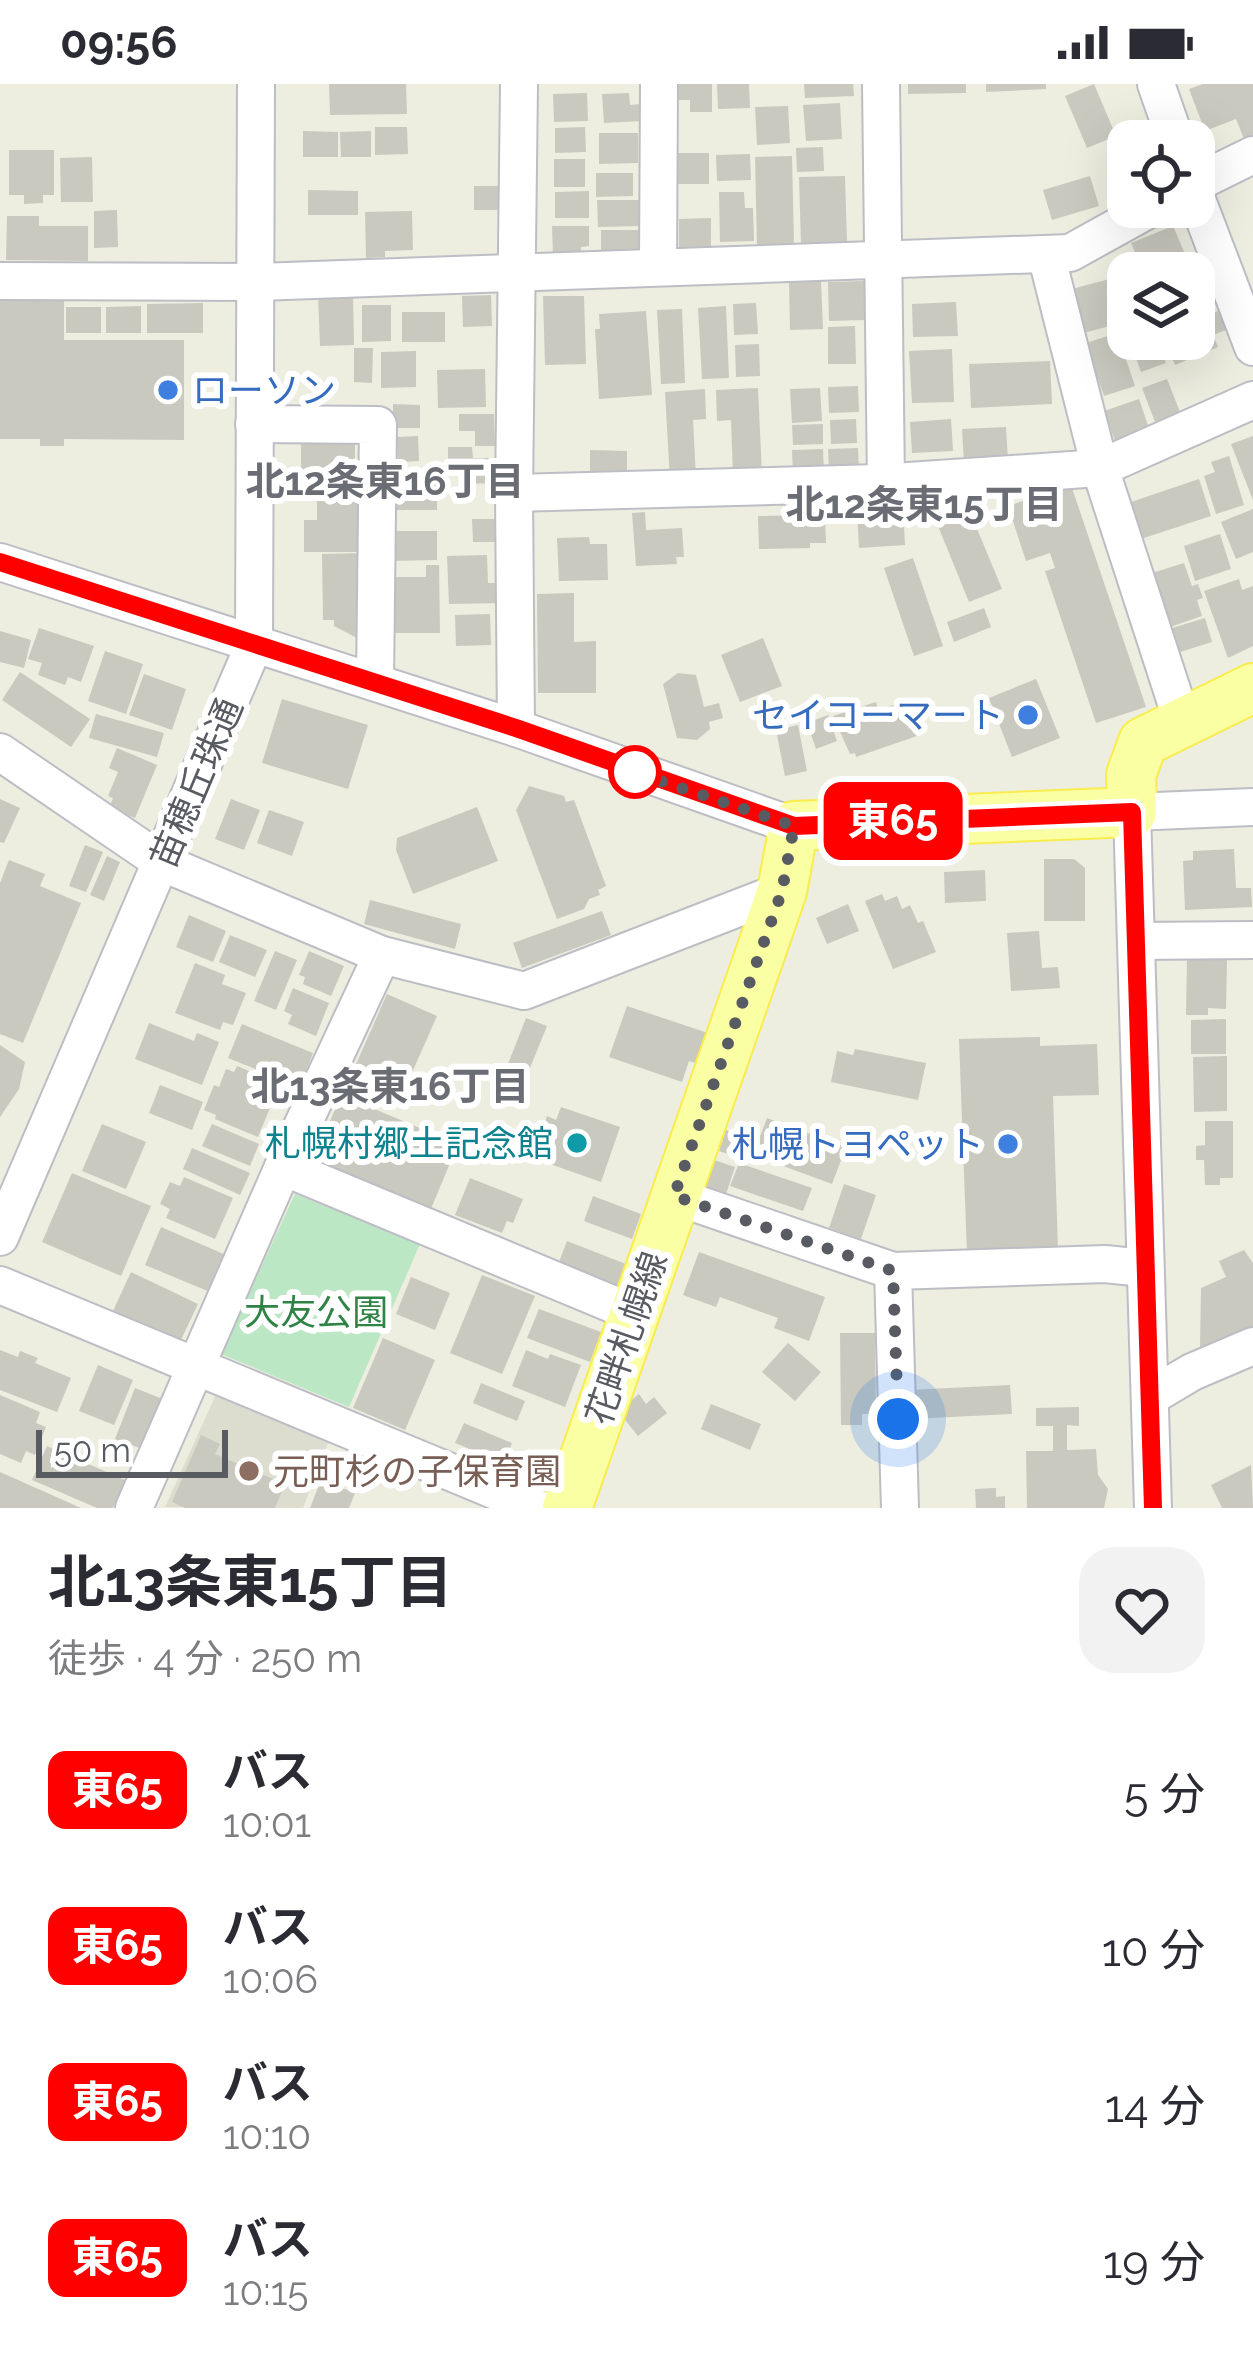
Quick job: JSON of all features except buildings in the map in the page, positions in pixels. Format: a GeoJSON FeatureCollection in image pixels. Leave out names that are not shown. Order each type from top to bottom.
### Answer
{"type":"FeatureCollection","features":[{"type":"Feature","properties":{"kind":"main road"},"geometry":{"type":"LineString","coordinates":[[794,826],[1132,812],[1131,775],[1143,742],[1253,688]]}},
{"type":"Feature","properties":{"kind":"main road","name":"花畔札幌線"},"geometry":{"type":"LineString","coordinates":[[566,1508],[782,891],[794,826]]}},
{"type":"Feature","properties":{"kind":"street","name":"苗穂丘珠通"},"geometry":{"type":"LineString","coordinates":[[0,1237],[254,645],[256,84]]}},
{"type":"Feature","properties":{"kind":"street"},"geometry":{"type":"LineString","coordinates":[[516,728],[518,84]]}},
{"type":"Feature","properties":{"kind":"street"},"geometry":{"type":"LineString","coordinates":[[658,265],[659,84]]}},
{"type":"Feature","properties":{"kind":"street"},"geometry":{"type":"LineString","coordinates":[[881,84],[886,483]]}},
{"type":"Feature","properties":{"kind":"street"},"geometry":{"type":"LineString","coordinates":[[1156,84],[1169,120]]}},
{"type":"Feature","properties":{"kind":"street"},"geometry":{"type":"LineString","coordinates":[[1215,176],[1253,155]]}},
{"type":"Feature","properties":{"kind":"street"},"geometry":{"type":"LineString","coordinates":[[0,281],[258,282],[1070,253],[1115,228]]}},
{"type":"Feature","properties":{"kind":"street"},"geometry":{"type":"LineString","coordinates":[[1209,228],[1253,347]]}},
{"type":"Feature","properties":{"kind":"street"},"geometry":{"type":"LineString","coordinates":[[1046,254],[1100,468],[1182,721]]}},
{"type":"Feature","properties":{"kind":"street"},"geometry":{"type":"LineString","coordinates":[[514,493],[886,483],[1100,468],[1253,400]]}},
{"type":"Feature","properties":{"kind":"street"},"geometry":{"type":"LineString","coordinates":[[254,424],[378,425],[375,682]]}},
{"type":"Feature","properties":{"kind":"street"},"geometry":{"type":"LineString","coordinates":[[0,562],[516,728],[794,826]]}},
{"type":"Feature","properties":{"kind":"street"},"geometry":{"type":"LineString","coordinates":[[0,752],[163,863],[382,955],[524,991],[782,891]]}},
{"type":"Feature","properties":{"kind":"street"},"geometry":{"type":"LineString","coordinates":[[1153,1508],[1132,812],[1253,807]]}},
{"type":"Feature","properties":{"kind":"street"},"geometry":{"type":"LineString","coordinates":[[1136,941],[1253,940]]}},
{"type":"Feature","properties":{"kind":"street"},"geometry":{"type":"LineString","coordinates":[[134,1508],[283,1166],[382,955]]}},
{"type":"Feature","properties":{"kind":"street"},"geometry":{"type":"LineString","coordinates":[[283,1166],[636,1314]]}},
{"type":"Feature","properties":{"kind":"street"},"geometry":{"type":"LineString","coordinates":[[674,1196],[893,1271],[1105,1264],[1144,1268]]}},
{"type":"Feature","properties":{"kind":"street"},"geometry":{"type":"LineString","coordinates":[[893,1271],[901,1508]]}},
{"type":"Feature","properties":{"kind":"street"},"geometry":{"type":"LineString","coordinates":[[0,1285],[537,1508]]}},
{"type":"Feature","properties":{"kind":"street"},"geometry":{"type":"LineString","coordinates":[[1150,1396],[1253,1346]]}},
{"type":"Feature","properties":{"kind":"shaded area","name":"元町杉の子保育園"},"geometry":{"type":"Polygon","coordinates":[[[218,1390],[331,1435],[303,1508],[165,1507],[218,1390]]]}},
{"type":"Feature","properties":{"kind":"green space","name":"大友公園"},"geometry":{"type":"Polygon","coordinates":[[[295,1194],[420,1244],[349,1407],[221,1354],[295,1194]]]}},
{"type":"Feature","properties":{"kind":"bus line","name":"東65"},"geometry":{"type":"LineString","coordinates":[[0,562],[516,728],[794,826],[1132,812],[1153,1508]]}},
{"type":"Feature","properties":{"kind":"place","name":"ローソン"},"geometry":{"type":"Point","coordinates":[168,390]}},
{"type":"Feature","properties":{"kind":"place","name":"セイコーマート"},"geometry":{"type":"Point","coordinates":[1028,715]}},
{"type":"Feature","properties":{"kind":"place","name":"札幌村郷土記念館"},"geometry":{"type":"Point","coordinates":[577,1143]}},
{"type":"Feature","properties":{"kind":"place","name":"札幌トヨペット"},"geometry":{"type":"Point","coordinates":[1008,1144]}},
{"type":"Feature","properties":{"kind":"place","name":"元町杉の子保育園"},"geometry":{"type":"Point","coordinates":[249,1471]}},
{"type":"Feature","properties":{"kind":"district","name":"北12条東16丁目"},"geometry":{"type":"Point","coordinates":[385,481]}},
{"type":"Feature","properties":{"kind":"district","name":"北12条東15丁目"},"geometry":{"type":"Point","coordinates":[924,504]}},
{"type":"Feature","properties":{"kind":"district","name":"北13条東16丁目"},"geometry":{"type":"Point","coordinates":[390,1086]}},
{"type":"Feature","properties":{"kind":"route"},"geometry":{"type":"LineString","coordinates":[[635,772],[628,770],[794,826],[782,891],[674,1196],[893,1271],[898,1419]]}}]}
